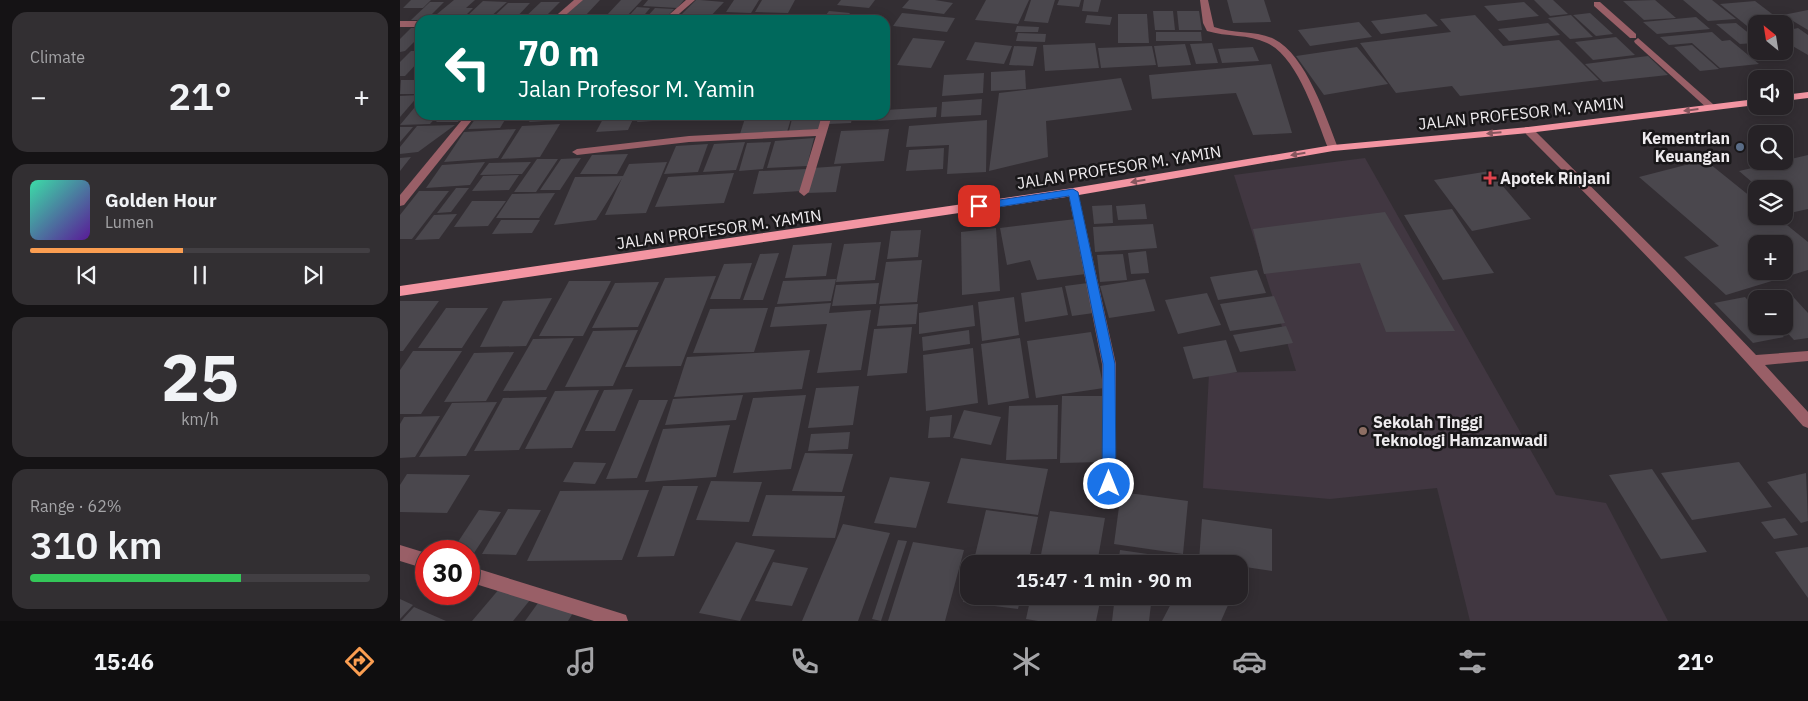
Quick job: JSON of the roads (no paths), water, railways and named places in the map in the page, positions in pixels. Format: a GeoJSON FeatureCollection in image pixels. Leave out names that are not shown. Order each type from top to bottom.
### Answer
{"type":"FeatureCollection","features":[{"type":"Feature","properties":{"kind":"main road"},"geometry":{"type":"LineString","coordinates":[[1793,97],[1808,95]]}},
{"type":"Feature","properties":{"kind":"main road","name":"JALAN PROFESOR M. YAMIN"},"geometry":{"type":"LineString","coordinates":[[400,291],[1073,192],[1333,148],[1528,130],[1748,103]]}},
{"type":"Feature","properties":{"kind":"street"},"geometry":{"type":"LineString","coordinates":[[561,15],[579,0]]}},
{"type":"Feature","properties":{"kind":"street"},"geometry":{"type":"LineString","coordinates":[[674,15],[691,0]]}},
{"type":"Feature","properties":{"kind":"street"},"geometry":{"type":"LineString","coordinates":[[1204,0],[1210,29],[1270,40],[1282,46],[1290,55],[1314,103],[1333,148]]}},
{"type":"Feature","properties":{"kind":"street"},"geometry":{"type":"LineString","coordinates":[[1597,4],[1711,107]]}},
{"type":"Feature","properties":{"kind":"street"},"geometry":{"type":"LineString","coordinates":[[400,24],[415,24]]}},
{"type":"Feature","properties":{"kind":"street"},"geometry":{"type":"LineString","coordinates":[[400,202],[467,120]]}},
{"type":"Feature","properties":{"kind":"street"},"geometry":{"type":"LineString","coordinates":[[804,192],[826,120]]}},
{"type":"Feature","properties":{"kind":"street"},"geometry":{"type":"LineString","coordinates":[[1528,130],[1692,294],[1755,360],[1808,422]]}},
{"type":"Feature","properties":{"kind":"street"},"geometry":{"type":"LineString","coordinates":[[577,152],[636,143],[726,137],[793,136],[822,132]]}},
{"type":"Feature","properties":{"kind":"street"},"geometry":{"type":"LineString","coordinates":[[1073,192],[1109,364],[1109,484]]}},
{"type":"Feature","properties":{"kind":"street"},"geometry":{"type":"LineString","coordinates":[[1755,360],[1808,356]]}},
{"type":"Feature","properties":{"kind":"street"},"geometry":{"type":"LineString","coordinates":[[401,555],[415,558]]}},
{"type":"Feature","properties":{"kind":"street"},"geometry":{"type":"LineString","coordinates":[[480,577],[620,621]]}},
{"type":"Feature","properties":{"kind":"place","name":"Kementrian Keuangan"},"geometry":{"type":"Point","coordinates":[1740,147]}},
{"type":"Feature","properties":{"kind":"place","name":"Apotek Rinjani"},"geometry":{"type":"Point","coordinates":[1490,178]}},
{"type":"Feature","properties":{"kind":"place","name":"Sekolah Tinggi Teknologi Hamzanwadi"},"geometry":{"type":"Point","coordinates":[1363,431]}}]}
